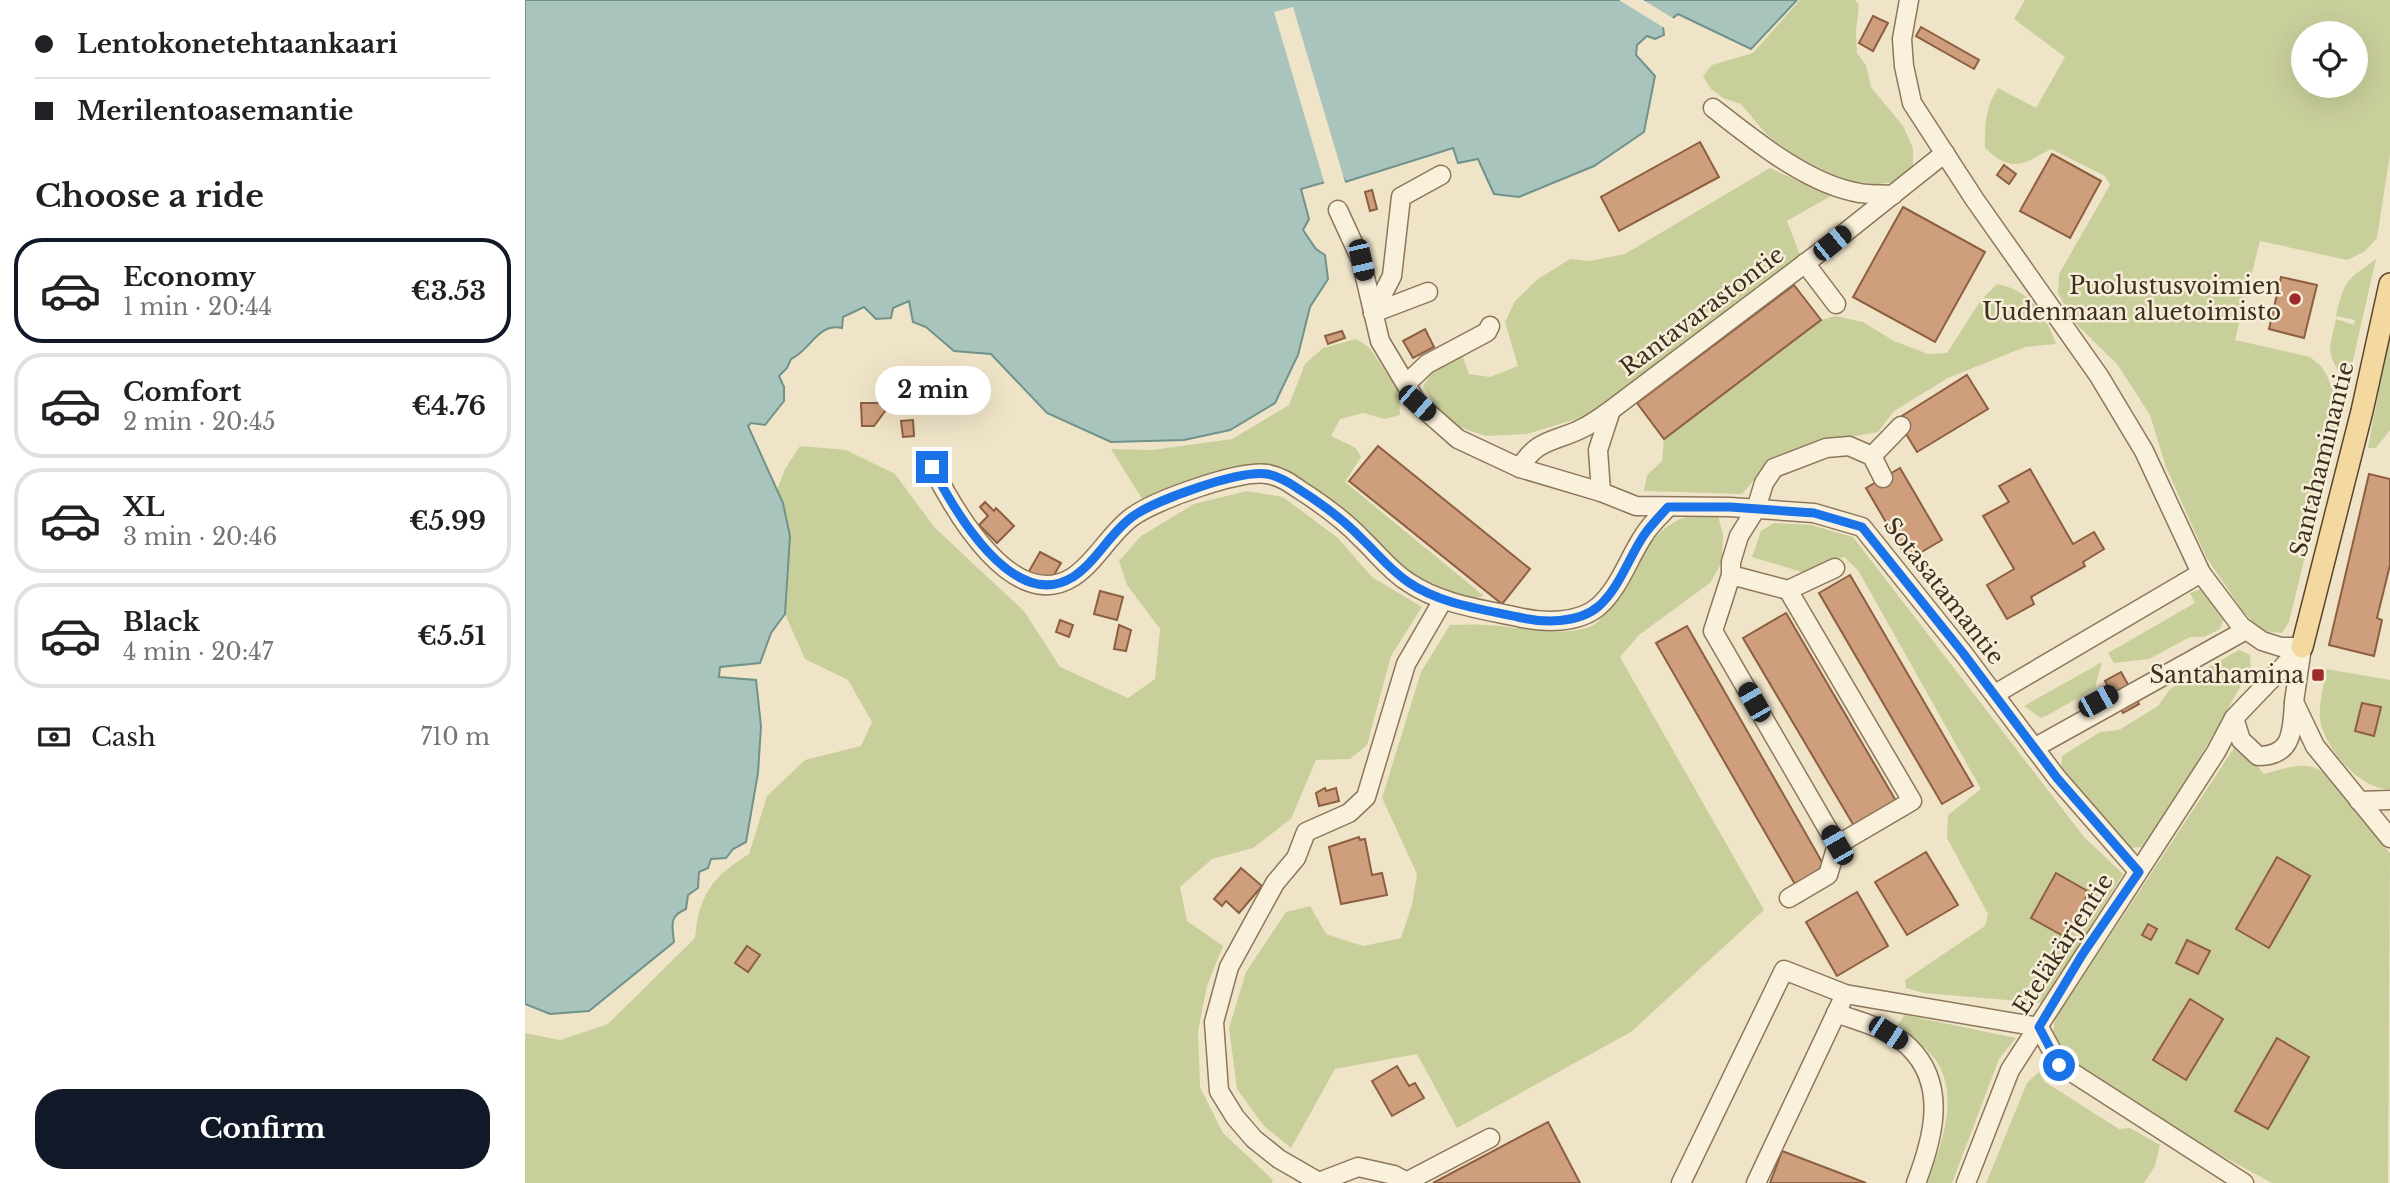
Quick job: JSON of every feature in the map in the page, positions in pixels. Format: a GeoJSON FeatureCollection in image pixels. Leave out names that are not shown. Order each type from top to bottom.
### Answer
{"type":"FeatureCollection","features":[{"type":"Feature","properties":{"kind":"main road","name":"Santahaminantie"},"geometry":{"type":"LineString","coordinates":[[2302,647],[2362,411],[2390,284]]}},
{"type":"Feature","properties":{"kind":"street"},"geometry":{"type":"LineString","coordinates":[[1909,0],[1902,39],[1912,103],[2099,376],[2144,451],[2201,573],[2246,630],[2262,641],[2281,648],[2302,647],[2292,729],[2287,745],[2273,756],[2258,756],[2241,740],[2234,718]]}},
{"type":"Feature","properties":{"kind":"street"},"geometry":{"type":"LineString","coordinates":[[1713,108],[1753,139],[1824,181],[1859,193],[1893,195]]}},
{"type":"Feature","properties":{"kind":"street","name":"Rantavarastontie"},"geometry":{"type":"LineString","coordinates":[[1520,468],[1527,456],[1548,440],[1582,429],[1611,410],[1945,153]]}},
{"type":"Feature","properties":{"kind":"street"},"geometry":{"type":"LineString","coordinates":[[1373,313],[1392,276],[1401,197],[1441,175]]}},
{"type":"Feature","properties":{"kind":"street","name":"Sotasatamantie"},"geometry":{"type":"LineString","coordinates":[[1338,210],[1361,260],[1380,341],[1417,403],[1458,439],[1520,468],[1601,492],[1636,506],[1814,513],[1862,527],[2095,825],[2139,872]]}},
{"type":"Feature","properties":{"kind":"street"},"geometry":{"type":"LineString","coordinates":[[1805,263],[1836,304]]}},
{"type":"Feature","properties":{"kind":"street"},"geometry":{"type":"LineString","coordinates":[[1373,313],[1428,292]]}},
{"type":"Feature","properties":{"kind":"street"},"geometry":{"type":"LineString","coordinates":[[1406,384],[1427,364],[1487,332],[1490,326]]}},
{"type":"Feature","properties":{"kind":"street"},"geometry":{"type":"LineString","coordinates":[[1601,492],[1598,450],[1611,410]]}},
{"type":"Feature","properties":{"kind":"street"},"geometry":{"type":"LineString","coordinates":[[1872,456],[1901,426]]}},
{"type":"Feature","properties":{"kind":"street"},"geometry":{"type":"LineString","coordinates":[[1837,845],[1713,631],[1731,575],[1731,562],[1739,536],[1756,509],[1764,482],[1773,468],[1826,448],[1849,446],[1872,456],[1883,478]]}},
{"type":"Feature","properties":{"kind":"street"},"geometry":{"type":"LineString","coordinates":[[932,467],[954,510],[1008,572],[1029,584],[1050,586],[1074,576],[1133,516],[1214,481],[1248,474],[1267,474],[1280,477],[1327,508],[1362,538],[1385,566],[1410,584],[1443,600],[1528,619],[1570,620],[1598,607],[1623,573],[1644,534],[1668,507]]}},
{"type":"Feature","properties":{"kind":"street"},"geometry":{"type":"LineString","coordinates":[[1731,575],[1788,590],[1835,568]]}},
{"type":"Feature","properties":{"kind":"street"},"geometry":{"type":"LineString","coordinates":[[1995,694],[2201,573]]}},
{"type":"Feature","properties":{"kind":"street"},"geometry":{"type":"LineString","coordinates":[[1788,590],[1912,801],[1837,845],[1828,875],[1789,898]]}},
{"type":"Feature","properties":{"kind":"street"},"geometry":{"type":"LineString","coordinates":[[1443,600],[1406,664],[1366,797],[1349,813],[1306,832],[1296,858],[1275,883],[1229,967],[1214,1022],[1219,1091],[1254,1139],[1279,1159],[1319,1182],[1358,1167],[1408,1182],[1490,1138]]}},
{"type":"Feature","properties":{"kind":"street"},"geometry":{"type":"LineString","coordinates":[[2034,748],[2246,630]]}},
{"type":"Feature","properties":{"kind":"street","name":"Eteläkärjentie"},"geometry":{"type":"LineString","coordinates":[[1966,1183],[2010,1070],[2082,955],[2216,752],[2234,718],[2302,647]]}},
{"type":"Feature","properties":{"kind":"street"},"geometry":{"type":"LineString","coordinates":[[2294,702],[2315,746],[2390,838]]}},
{"type":"Feature","properties":{"kind":"street"},"geometry":{"type":"LineString","coordinates":[[2359,801],[2390,800]]}},
{"type":"Feature","properties":{"kind":"street"},"geometry":{"type":"LineString","coordinates":[[1681,1183],[1784,970],[1845,994],[2039,1027],[2059,1065],[2244,1183]]}},
{"type":"Feature","properties":{"kind":"street"},"geometry":{"type":"LineString","coordinates":[[1756,1183],[1845,994]]}},
{"type":"Feature","properties":{"kind":"street"},"geometry":{"type":"LineString","coordinates":[[1836,1013],[1888,1033],[1909,1047],[1927,1072],[1935,1099],[1933,1135],[1916,1183]]}},
{"type":"Feature","properties":{"kind":"green space"},"geometry":{"type":"Polygon","coordinates":[[[1800,0],[1855,0],[1859,5],[1857,53],[1866,65],[1871,87],[1903,126],[1913,148],[1913,167],[1895,182],[1878,184],[1851,181],[1797,157],[1767,135],[1741,104],[1723,98],[1710,88],[1703,76],[1712,65],[1753,53],[1800,0]]]}},
{"type":"Feature","properties":{"kind":"green space"},"geometry":{"type":"Polygon","coordinates":[[[2025,0],[2390,0],[2390,154],[2377,238],[2364,252],[2347,260],[2260,241],[2235,340],[2310,357],[2322,367],[2328,378],[2339,417],[2289,622],[2282,633],[2264,631],[2254,623],[2206,557],[2166,467],[2150,415],[2117,364],[2074,322],[2058,293],[2059,274],[2110,185],[2105,176],[2051,149],[2024,162],[2010,164],[1985,148],[1988,110],[1998,88],[2036,108],[2065,57],[2014,19],[2025,0]]]}},
{"type":"Feature","properties":{"kind":"green space"},"geometry":{"type":"Polygon","coordinates":[[[1770,168],[1831,196],[1787,221],[1800,255],[1622,391],[1583,417],[1527,434],[1486,436],[1459,427],[1438,409],[1423,386],[1437,366],[1461,352],[1469,374],[1490,377],[1518,366],[1505,322],[1515,301],[1538,279],[1570,259],[1589,261],[1625,254],[1770,168]]]}},
{"type":"Feature","properties":{"kind":"green space"},"geometry":{"type":"Polygon","coordinates":[[[2376,259],[2346,382],[2332,358],[2331,339],[2336,319],[2354,325],[2355,320],[2336,316],[2348,282],[2376,259]]]}},
{"type":"Feature","properties":{"kind":"green space"},"geometry":{"type":"Polygon","coordinates":[[[1997,284],[2019,292],[2035,305],[2056,344],[2025,347],[1948,378],[1894,411],[1878,432],[1807,445],[1774,457],[1742,494],[1644,491],[1647,475],[1662,461],[1664,439],[1821,320],[1836,316],[1863,322],[1894,341],[1928,354],[1947,353],[1981,300],[1997,284]]]}},
{"type":"Feature","properties":{"kind":"green space"},"geometry":{"type":"Polygon","coordinates":[[[2390,329],[2390,430],[2376,448],[2368,448],[2390,329]]]}},
{"type":"Feature","properties":{"kind":"green space"},"geometry":{"type":"Polygon","coordinates":[[[1356,339],[1369,347],[1399,392],[1400,415],[1385,419],[1363,413],[1340,419],[1331,436],[1356,448],[1361,457],[1345,482],[1484,596],[1470,598],[1435,589],[1401,569],[1372,536],[1324,495],[1292,476],[1264,465],[1214,471],[1144,502],[1111,449],[1152,450],[1232,439],[1289,405],[1305,364],[1323,348],[1356,339]]]}},
{"type":"Feature","properties":{"kind":"green space"},"geometry":{"type":"Polygon","coordinates":[[[800,446],[846,450],[895,474],[935,528],[1024,611],[1060,667],[1128,698],[1155,679],[1160,629],[1127,585],[1119,561],[1141,536],[1194,504],[1247,491],[1283,497],[1338,538],[1372,577],[1422,607],[1391,656],[1367,745],[1350,759],[1316,760],[1291,819],[1253,848],[1212,859],[1180,887],[1187,921],[1223,946],[1207,986],[1198,1031],[1200,1087],[1223,1133],[1273,1180],[1272,1183],[525,1183],[525,1033],[560,1040],[608,1024],[695,938],[700,909],[710,888],[726,870],[749,854],[767,796],[805,760],[861,746],[872,722],[848,680],[805,659],[785,614],[790,536],[777,490],[785,469],[800,446]]]}},
{"type":"Feature","properties":{"kind":"green space"},"geometry":{"type":"Polygon","coordinates":[[[1698,514],[1718,516],[1723,534],[1722,562],[1710,583],[1639,635],[1620,657],[1764,910],[1631,1032],[1457,1128],[1417,1054],[1335,1069],[1291,1148],[1263,1125],[1237,1089],[1229,1028],[1246,972],[1286,912],[1310,906],[1326,934],[1363,946],[1401,938],[1412,905],[1417,874],[1382,798],[1421,672],[1450,625],[1556,631],[1584,629],[1595,624],[1607,612],[1644,553],[1665,528],[1680,519],[1698,514]]]}},
{"type":"Feature","properties":{"kind":"green space"},"geometry":{"type":"Polygon","coordinates":[[[1774,523],[1811,525],[1853,537],[2084,837],[2123,874],[2043,1003],[1924,993],[1906,988],[1905,980],[1985,926],[1988,914],[1947,838],[1948,815],[1981,789],[1858,570],[1844,557],[1802,572],[1752,557],[1761,531],[1774,523]]]}},
{"type":"Feature","properties":{"kind":"green space"},"geometry":{"type":"Polygon","coordinates":[[[2201,589],[2208,592],[2224,618],[2220,629],[2204,637],[2190,637],[2149,659],[2114,663],[2108,653],[2195,603],[2190,593],[2201,589]]]}},
{"type":"Feature","properties":{"kind":"green space"},"geometry":{"type":"Polygon","coordinates":[[[2239,650],[2250,655],[2251,668],[2178,796],[2143,847],[2129,848],[2061,770],[2062,756],[2100,732],[2119,730],[2158,706],[2170,689],[2239,650]]]}},
{"type":"Feature","properties":{"kind":"green space"},"geometry":{"type":"Polygon","coordinates":[[[2102,662],[2095,688],[2048,715],[2041,718],[2024,706],[2102,662]]]}},
{"type":"Feature","properties":{"kind":"green space"},"geometry":{"type":"Polygon","coordinates":[[[2326,669],[2390,680],[2390,789],[2368,783],[2348,768],[2325,736],[2320,711],[2326,669]]]}},
{"type":"Feature","properties":{"kind":"green space"},"geometry":{"type":"Polygon","coordinates":[[[2240,746],[2264,774],[2302,766],[2324,773],[2390,853],[2388,1183],[2272,1183],[2209,1149],[2069,1060],[2053,1034],[2055,1019],[2234,748],[2240,746]]]}},
{"type":"Feature","properties":{"kind":"green space"},"geometry":{"type":"Polygon","coordinates":[[[1905,1015],[2016,1038],[1999,1059],[1952,1183],[1927,1183],[1945,1126],[1947,1096],[1945,1081],[1933,1056],[1898,1025],[1905,1015]]]}},
{"type":"Feature","properties":{"kind":"green space"},"geometry":{"type":"Polygon","coordinates":[[[2039,1072],[2045,1082],[2119,1129],[2130,1128],[2160,1145],[2155,1166],[2144,1183],[1986,1183],[2027,1083],[2039,1072]]]}},
{"type":"Feature","properties":{"kind":"water"},"geometry":{"type":"Polygon","coordinates":[[[525,0],[1797,0],[1751,49],[1678,14],[1663,26],[1664,35],[1655,39],[1647,36],[1637,45],[1636,55],[1655,76],[1644,132],[1594,166],[1519,197],[1494,194],[1478,159],[1458,163],[1453,148],[1345,182],[1343,177],[1301,189],[1309,219],[1303,230],[1316,249],[1325,255],[1328,279],[1310,307],[1298,355],[1275,403],[1230,430],[1184,440],[1111,442],[1047,413],[991,354],[954,351],[926,327],[913,322],[909,301],[893,308],[891,318],[876,319],[864,307],[843,317],[842,328],[834,327],[821,333],[791,359],[779,376],[784,387],[784,401],[765,425],[751,423],[748,426],[783,503],[790,536],[785,614],[771,633],[760,663],[720,667],[719,677],[756,680],[761,726],[758,773],[746,842],[733,849],[726,858],[711,859],[708,868],[699,872],[698,888],[688,895],[686,909],[674,918],[674,942],[589,1011],[550,1014],[525,1004],[525,0]]]}},
{"type":"Feature","properties":{"kind":"pier"},"geometry":{"type":"Polygon","coordinates":[[[1619,0],[1643,0],[1676,20],[1666,29],[1619,0]]]}},
{"type":"Feature","properties":{"kind":"pier"},"geometry":{"type":"Polygon","coordinates":[[[1293,7],[1346,186],[1341,181],[1325,185],[1274,12],[1293,7]]]}},
{"type":"Feature","properties":{"kind":"building"},"geometry":{"type":"Polygon","coordinates":[[[1873,16],[1888,23],[1873,51],[1859,43],[1873,16]]]}},
{"type":"Feature","properties":{"kind":"building"},"geometry":{"type":"Polygon","coordinates":[[[1921,27],[1979,60],[1974,69],[1916,36],[1921,27]]]}},
{"type":"Feature","properties":{"kind":"building"},"geometry":{"type":"Polygon","coordinates":[[[1700,142],[1719,177],[1619,231],[1601,197],[1700,142]]]}},
{"type":"Feature","properties":{"kind":"building"},"geometry":{"type":"Polygon","coordinates":[[[2052,154],[2101,181],[2070,238],[2020,211],[2052,154]]]}},
{"type":"Feature","properties":{"kind":"building"},"geometry":{"type":"Polygon","coordinates":[[[2004,165],[2016,174],[2009,184],[1997,175],[2004,165]]]}},
{"type":"Feature","properties":{"kind":"building"},"geometry":{"type":"Polygon","coordinates":[[[1372,190],[1377,209],[1370,211],[1365,192],[1372,190]]]}},
{"type":"Feature","properties":{"kind":"building"},"geometry":{"type":"Polygon","coordinates":[[[1903,207],[1985,252],[1935,342],[1853,297],[1903,207]]]}},
{"type":"Feature","properties":{"kind":"building","name":"Puolustusvoimien Uudenmaan aluetoimisto"},"geometry":{"type":"Polygon","coordinates":[[[2281,277],[2317,285],[2304,338],[2269,329],[2281,277]]]}},
{"type":"Feature","properties":{"kind":"building"},"geometry":{"type":"Polygon","coordinates":[[[1794,285],[1821,320],[1664,439],[1637,403],[1794,285]]]}},
{"type":"Feature","properties":{"kind":"building"},"geometry":{"type":"Polygon","coordinates":[[[1425,329],[1434,347],[1413,358],[1403,341],[1425,329]]]}},
{"type":"Feature","properties":{"kind":"building"},"geometry":{"type":"Polygon","coordinates":[[[1342,331],[1345,338],[1328,344],[1325,336],[1342,331]]]}},
{"type":"Feature","properties":{"kind":"building"},"geometry":{"type":"Polygon","coordinates":[[[1967,375],[1988,409],[1917,452],[1897,419],[1967,375]]]}},
{"type":"Feature","properties":{"kind":"building"},"geometry":{"type":"Polygon","coordinates":[[[878,399],[891,399],[891,403],[874,426],[862,426],[861,403],[878,403],[878,399]]]}},
{"type":"Feature","properties":{"kind":"building"},"geometry":{"type":"Polygon","coordinates":[[[913,420],[914,436],[903,437],[901,421],[913,420]]]}},
{"type":"Feature","properties":{"kind":"building"},"geometry":{"type":"Polygon","coordinates":[[[1378,446],[1530,569],[1502,604],[1349,481],[1378,446]]]}},
{"type":"Feature","properties":{"kind":"building"},"geometry":{"type":"Polygon","coordinates":[[[1900,468],[1942,540],[1908,560],[1866,488],[1900,468]]]}},
{"type":"Feature","properties":{"kind":"building"},"geometry":{"type":"Polygon","coordinates":[[[2030,469],[2073,544],[2094,532],[2104,549],[2083,562],[2085,566],[2031,597],[2034,604],[2007,619],[1987,585],[2014,569],[1983,516],[2009,502],[1999,486],[2030,469]]]}},
{"type":"Feature","properties":{"kind":"building"},"geometry":{"type":"Polygon","coordinates":[[[2369,474],[2390,479],[2390,565],[2377,618],[2382,620],[2374,656],[2329,645],[2369,474]]]}},
{"type":"Feature","properties":{"kind":"building"},"geometry":{"type":"Polygon","coordinates":[[[985,502],[994,511],[996,508],[1014,526],[997,543],[979,525],[988,516],[980,507],[985,502]]]}},
{"type":"Feature","properties":{"kind":"building"},"geometry":{"type":"Polygon","coordinates":[[[1040,552],[1061,563],[1049,584],[1028,573],[1040,552]]]}},
{"type":"Feature","properties":{"kind":"building"},"geometry":{"type":"Polygon","coordinates":[[[1850,575],[1973,786],[1942,804],[1819,593],[1850,575]]]}},
{"type":"Feature","properties":{"kind":"building"},"geometry":{"type":"Polygon","coordinates":[[[1100,591],[1123,597],[1117,620],[1094,614],[1100,591]]]}},
{"type":"Feature","properties":{"kind":"building"},"geometry":{"type":"Polygon","coordinates":[[[1786,613],[1896,801],[1854,826],[1743,638],[1786,613]]]}},
{"type":"Feature","properties":{"kind":"building"},"geometry":{"type":"Polygon","coordinates":[[[1060,620],[1073,625],[1069,637],[1056,632],[1060,620]]]}},
{"type":"Feature","properties":{"kind":"building"},"geometry":{"type":"Polygon","coordinates":[[[1119,625],[1131,630],[1126,651],[1114,649],[1119,625]]]}},
{"type":"Feature","properties":{"kind":"building"},"geometry":{"type":"Polygon","coordinates":[[[1687,626],[1826,869],[1796,886],[1656,643],[1687,626]]]}},
{"type":"Feature","properties":{"kind":"building"},"geometry":{"type":"Polygon","coordinates":[[[2121,672],[2139,704],[2123,713],[2105,681],[2121,672]]]}},
{"type":"Feature","properties":{"kind":"building"},"geometry":{"type":"Polygon","coordinates":[[[2362,703],[2381,707],[2374,736],[2355,731],[2362,703]]]}},
{"type":"Feature","properties":{"kind":"building"},"geometry":{"type":"Polygon","coordinates":[[[1325,788],[1326,791],[1336,788],[1339,801],[1319,806],[1316,793],[1325,788]]]}},
{"type":"Feature","properties":{"kind":"building"},"geometry":{"type":"Polygon","coordinates":[[[1359,837],[1360,840],[1365,839],[1372,875],[1382,873],[1387,895],[1341,904],[1329,847],[1359,837]]]}},
{"type":"Feature","properties":{"kind":"building"},"geometry":{"type":"Polygon","coordinates":[[[1926,852],[1958,905],[1907,935],[1875,882],[1926,852]]]}},
{"type":"Feature","properties":{"kind":"building"},"geometry":{"type":"Polygon","coordinates":[[[2277,857],[2310,876],[2269,948],[2236,929],[2277,857]]]}},
{"type":"Feature","properties":{"kind":"building"},"geometry":{"type":"Polygon","coordinates":[[[1241,868],[1262,886],[1239,913],[1226,901],[1222,906],[1214,899],[1241,868]]]}},
{"type":"Feature","properties":{"kind":"building"},"geometry":{"type":"Polygon","coordinates":[[[2056,873],[2089,892],[2065,937],[2031,918],[2056,873]]]}},
{"type":"Feature","properties":{"kind":"building"},"geometry":{"type":"Polygon","coordinates":[[[1857,892],[1888,946],[1837,976],[1806,922],[1857,892]]]}},
{"type":"Feature","properties":{"kind":"building"},"geometry":{"type":"Polygon","coordinates":[[[2148,924],[2157,929],[2151,940],[2142,935],[2148,924]]]}},
{"type":"Feature","properties":{"kind":"building"},"geometry":{"type":"Polygon","coordinates":[[[2187,940],[2210,951],[2198,974],[2176,963],[2187,940]]]}},
{"type":"Feature","properties":{"kind":"building"},"geometry":{"type":"Polygon","coordinates":[[[747,946],[760,955],[748,972],[735,963],[747,946]]]}},
{"type":"Feature","properties":{"kind":"building"},"geometry":{"type":"Polygon","coordinates":[[[2190,999],[2223,1019],[2186,1080],[2153,1060],[2190,999]]]}},
{"type":"Feature","properties":{"kind":"building"},"geometry":{"type":"Polygon","coordinates":[[[2277,1038],[2309,1057],[2268,1129],[2235,1111],[2277,1038]]]}},
{"type":"Feature","properties":{"kind":"building"},"geometry":{"type":"Polygon","coordinates":[[[1397,1066],[1409,1086],[1415,1083],[1424,1098],[1392,1116],[1372,1081],[1397,1066]]]}},
{"type":"Feature","properties":{"kind":"building"},"geometry":{"type":"Polygon","coordinates":[[[1548,1122],[1580,1183],[1433,1183],[1548,1122]]]}},
{"type":"Feature","properties":{"kind":"building"},"geometry":{"type":"Polygon","coordinates":[[[1782,1151],[1866,1183],[1770,1183],[1782,1151]]]}},
{"type":"Feature","properties":{"kind":"place","name":"Puolustusvoimien Uudenmaan aluetoimisto"},"geometry":{"type":"Point","coordinates":[2295,299]}},
{"type":"Feature","properties":{"kind":"place","name":"Santahamina"},"geometry":{"type":"Point","coordinates":[2318,675]}},
{"type":"Feature","properties":{"kind":"route"},"geometry":{"type":"LineString","coordinates":[[932,467],[954,510],[1008,572],[1029,584],[1050,586],[1074,576],[1133,516],[1214,481],[1248,474],[1267,474],[1280,477],[1327,508],[1362,538],[1385,566],[1410,584],[1443,600],[1528,619],[1570,620],[1598,607],[1623,573],[1644,534],[1668,507],[1730,507],[1814,513],[1862,527],[1995,694],[2057,778],[2095,825],[2139,872],[2082,955],[2039,1027],[2059,1065]]}}]}
